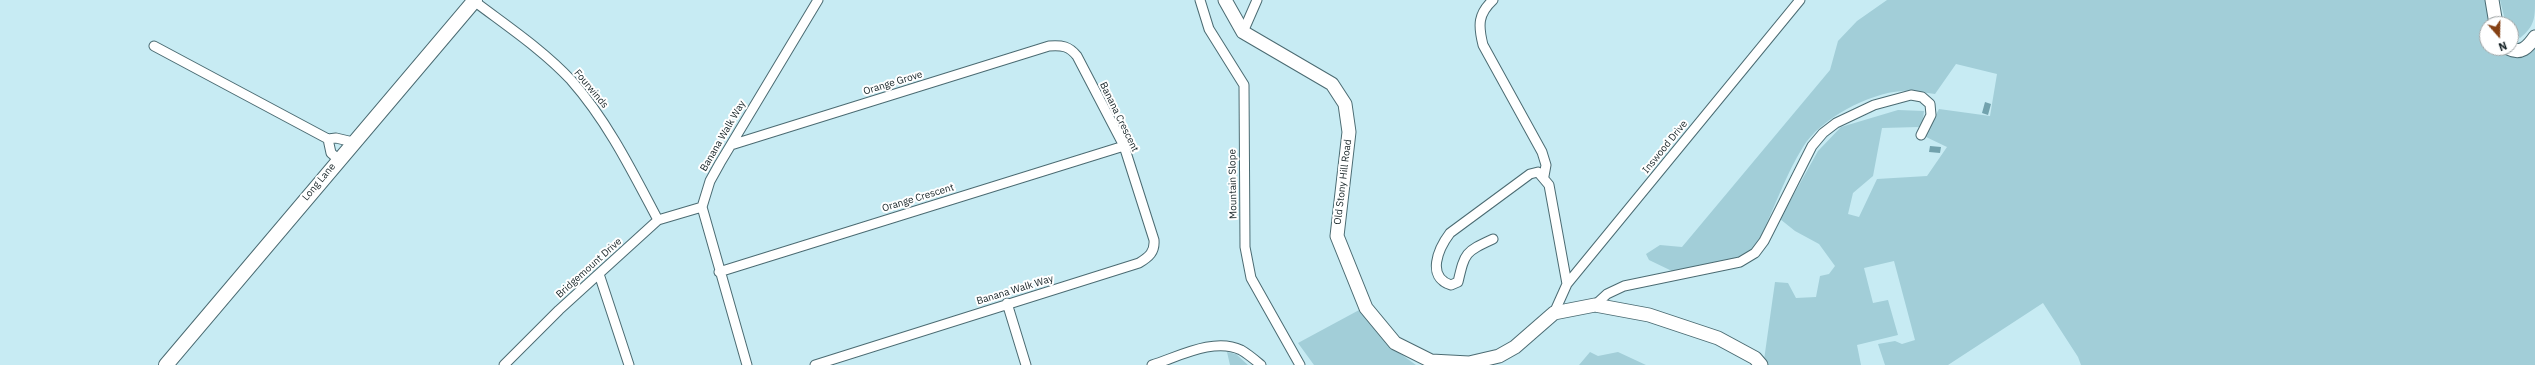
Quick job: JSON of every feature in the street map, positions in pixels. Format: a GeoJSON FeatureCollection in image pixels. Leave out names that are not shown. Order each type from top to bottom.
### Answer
{"type":"FeatureCollection","features":[{"type":"Feature","properties":{"kind":"main road","name":"Long Lane"},"geometry":{"type":"LineString","coordinates":[[166,365],[352,142],[474,1]]}},
{"type":"Feature","properties":{"kind":"street","name":"Banana Walk Way"},"geometry":{"type":"LineString","coordinates":[[702,207],[710,181],[818,0]]}},
{"type":"Feature","properties":{"kind":"street","name":"Mountain Slope"},"geometry":{"type":"LineString","coordinates":[[1200,0],[1209,29],[1244,85],[1245,247],[1252,278],[1300,365]]}},
{"type":"Feature","properties":{"kind":"street"},"geometry":{"type":"LineString","coordinates":[[1226,0],[1243,32]]}},
{"type":"Feature","properties":{"kind":"street"},"geometry":{"type":"LineString","coordinates":[[1243,32],[1256,0]]}},
{"type":"Feature","properties":{"kind":"street"},"geometry":{"type":"LineString","coordinates":[[1493,0],[1484,9],[1480,17],[1480,33],[1483,45],[1542,152],[1546,165],[1544,176]]}},
{"type":"Feature","properties":{"kind":"street","name":"Inswood Drive"},"geometry":{"type":"LineString","coordinates":[[1554,313],[1567,284],[1800,0]]}},
{"type":"Feature","properties":{"kind":"street"},"geometry":{"type":"LineString","coordinates":[[2492,0],[2495,16]]}},
{"type":"Feature","properties":{"kind":"street","name":"Fourwinds"},"geometry":{"type":"LineString","coordinates":[[474,1],[532,45],[570,80],[602,119],[625,156],[658,220]]}},
{"type":"Feature","properties":{"kind":"street","name":"Old Stony Hill Road"},"geometry":{"type":"LineString","coordinates":[[1243,32],[1332,84],[1345,104],[1349,132],[1337,236],[1366,308],[1395,343],[1431,361],[1469,363],[1499,356],[1515,347],[1554,313]]}},
{"type":"Feature","properties":{"kind":"street"},"geometry":{"type":"LineString","coordinates":[[2519,51],[2523,50],[2535,36]]}},
{"type":"Feature","properties":{"kind":"street","name":"Orange Grove"},"geometry":{"type":"LineString","coordinates":[[731,145],[1049,46],[1062,45]]}},
{"type":"Feature","properties":{"kind":"street","name":"Banana Crescent"},"geometry":{"type":"LineString","coordinates":[[1062,45],[1072,50],[1077,56],[1124,146],[1154,240],[1152,253]]}},
{"type":"Feature","properties":{"kind":"street"},"geometry":{"type":"LineString","coordinates":[[154,46],[328,139],[336,138],[352,142]]}},
{"type":"Feature","properties":{"kind":"street"},"geometry":{"type":"LineString","coordinates":[[1595,305],[1607,294],[1624,286],[1740,262],[1755,253],[1764,241],[1812,146],[1836,123],[1874,105],[1911,95],[1922,97],[1930,104],[1931,115],[1921,135]]}},
{"type":"Feature","properties":{"kind":"street"},"geometry":{"type":"LineString","coordinates":[[328,139],[331,153],[338,160]]}},
{"type":"Feature","properties":{"kind":"street","name":"Orange Crescent"},"geometry":{"type":"LineString","coordinates":[[719,272],[1124,146]]}},
{"type":"Feature","properties":{"kind":"street"},"geometry":{"type":"LineString","coordinates":[[1493,239],[1470,250],[1464,259],[1458,282],[1451,285],[1442,282],[1436,275],[1436,263],[1442,243],[1450,233],[1530,174],[1538,172],[1544,176],[1549,185],[1567,284]]}},
{"type":"Feature","properties":{"kind":"street"},"geometry":{"type":"LineString","coordinates":[[702,207],[719,272],[747,365]]}},
{"type":"Feature","properties":{"kind":"street","name":"Bridgemount Drive"},"geometry":{"type":"LineString","coordinates":[[504,365],[559,310],[658,220],[702,207]]}},
{"type":"Feature","properties":{"kind":"street","name":"Banana Walk Way"},"geometry":{"type":"LineString","coordinates":[[815,365],[1139,263],[1152,253]]}},
{"type":"Feature","properties":{"kind":"street"},"geometry":{"type":"LineString","coordinates":[[599,274],[629,365]]}},
{"type":"Feature","properties":{"kind":"street"},"geometry":{"type":"LineString","coordinates":[[1007,304],[1026,365]]}},
{"type":"Feature","properties":{"kind":"street"},"geometry":{"type":"LineString","coordinates":[[1554,313],[1595,305],[1650,315],[1718,338],[1755,358],[1762,365]]}},
{"type":"Feature","properties":{"kind":"street"},"geometry":{"type":"LineString","coordinates":[[1152,365],[1212,346],[1227,346],[1242,350],[1261,365]]}},
{"type":"Feature","properties":{"kind":"shaded area"},"geometry":{"type":"Polygon","coordinates":[[[1887,0],[2487,0],[2492,16],[2479,16],[2479,56],[2519,56],[2519,53],[2525,56],[2535,44],[2535,365],[2081,365],[2078,357],[2043,303],[1948,365],[1885,365],[1878,344],[1895,341],[1902,344],[1915,340],[1894,261],[1864,268],[1873,303],[1888,300],[1898,335],[1857,345],[1861,365],[1768,365],[1764,360],[1775,282],[1788,283],[1796,298],[1816,297],[1820,276],[1829,274],[1835,266],[1819,244],[1795,231],[1780,219],[1818,151],[1841,127],[1898,110],[1924,111],[1923,120],[1919,127],[1882,128],[1873,176],[1853,193],[1848,214],[1859,217],[1877,179],[1927,176],[1947,147],[1924,136],[1939,109],[1990,116],[1997,74],[1956,64],[1935,94],[1906,91],[1889,93],[1861,102],[1846,109],[1821,127],[1803,147],[1786,180],[1760,238],[1751,251],[1737,259],[1674,272],[1649,260],[1646,254],[1660,245],[1682,247],[1830,70],[1838,41],[1857,21],[1887,0]]]}},
{"type":"Feature","properties":{"kind":"shaded area"},"geometry":{"type":"Polygon","coordinates":[[[2500,0],[2535,0],[2533,21],[2529,30],[2520,38],[2519,16],[2504,16],[2500,0]]]}},
{"type":"Feature","properties":{"kind":"shaded area"},"geometry":{"type":"Polygon","coordinates":[[[1985,102],[1991,104],[1988,115],[1982,113],[1985,102]]]}},
{"type":"Feature","properties":{"kind":"shaded area"},"geometry":{"type":"Polygon","coordinates":[[[1930,146],[1941,147],[1940,153],[1929,152],[1930,146]]]}},
{"type":"Feature","properties":{"kind":"shaded area"},"geometry":{"type":"Polygon","coordinates":[[[1361,309],[1387,344],[1416,365],[1314,365],[1298,343],[1361,309]]]}},
{"type":"Feature","properties":{"kind":"shaded area"},"geometry":{"type":"Polygon","coordinates":[[[1227,352],[1236,354],[1248,365],[1230,365],[1227,352]]]}},
{"type":"Feature","properties":{"kind":"shaded area"},"geometry":{"type":"Polygon","coordinates":[[[1590,352],[1598,356],[1618,352],[1646,365],[1579,365],[1590,352]]]}}]}
